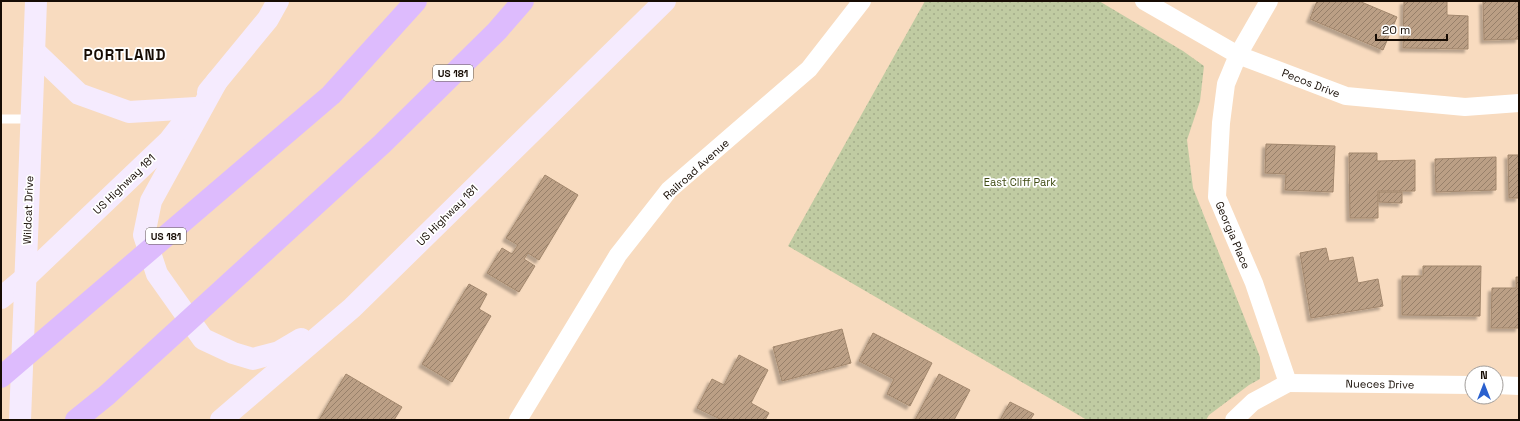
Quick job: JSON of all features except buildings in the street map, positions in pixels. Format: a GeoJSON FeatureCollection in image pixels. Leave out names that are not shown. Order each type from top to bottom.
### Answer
{"type":"FeatureCollection","features":[{"type":"Feature","properties":{"kind":"highway","name":"US 181"},"geometry":{"type":"LineString","coordinates":[[76,420],[107,395],[382,144],[497,31],[523,1]]}},
{"type":"Feature","properties":{"kind":"highway","name":"US 181"},"geometry":{"type":"LineString","coordinates":[[1,377],[331,94],[411,5]]}},
{"type":"Feature","properties":{"kind":"main road","name":"Wildcat Drive"},"geometry":{"type":"LineString","coordinates":[[20,420],[36,1]]}},
{"type":"Feature","properties":{"kind":"main road","name":"US Highway 181"},"geometry":{"type":"LineString","coordinates":[[1,298],[25,278],[169,141],[268,19],[278,1]]}},
{"type":"Feature","properties":{"kind":"main road","name":"US Highway 181"},"geometry":{"type":"LineString","coordinates":[[221,420],[352,308],[665,1]]}},
{"type":"Feature","properties":{"kind":"main road"},"geometry":{"type":"LineString","coordinates":[[34,52],[79,94],[101,102],[130,112],[196,108]]}},
{"type":"Feature","properties":{"kind":"main road"},"geometry":{"type":"LineString","coordinates":[[217,81],[151,201],[144,235],[157,274],[203,340],[233,353],[253,359],[279,352],[352,308]]}},
{"type":"Feature","properties":{"kind":"street","name":"Railroad Avenue"},"geometry":{"type":"LineString","coordinates":[[518,420],[618,255],[669,190],[808,70],[862,1]]}},
{"type":"Feature","properties":{"kind":"street","name":"Pecos Drive"},"geometry":{"type":"LineString","coordinates":[[1144,1],[1238,55],[1346,96],[1465,107],[1519,103]]}},
{"type":"Feature","properties":{"kind":"street","name":"Georgia Place"},"geometry":{"type":"LineString","coordinates":[[1269,1],[1238,55],[1226,84],[1217,197],[1254,283],[1288,383]]}},
{"type":"Feature","properties":{"kind":"street","name":"Nueces Drive"},"geometry":{"type":"LineString","coordinates":[[1288,383],[1464,385]]}},
{"type":"Feature","properties":{"kind":"street"},"geometry":{"type":"LineString","coordinates":[[1234,420],[1253,402],[1288,383]]}},
{"type":"Feature","properties":{"kind":"street"},"geometry":{"type":"LineString","coordinates":[[1504,385],[1519,386]]}},
{"type":"Feature","properties":{"kind":"lane"},"geometry":{"type":"LineString","coordinates":[[1,119],[31,119]]}},
{"type":"Feature","properties":{"kind":"green space","name":"East Cliff Park"},"geometry":{"type":"Polygon","coordinates":[[[925,1],[1099,1],[1183,51],[1204,66],[1200,101],[1187,140],[1193,188],[1260,357],[1260,379],[1249,385],[1209,415],[1206,420],[1087,420],[788,246],[925,1]]]}},
{"type":"Feature","properties":{"kind":"district","name":"PORTLAND"},"geometry":{"type":"Point","coordinates":[125,55]}}]}
